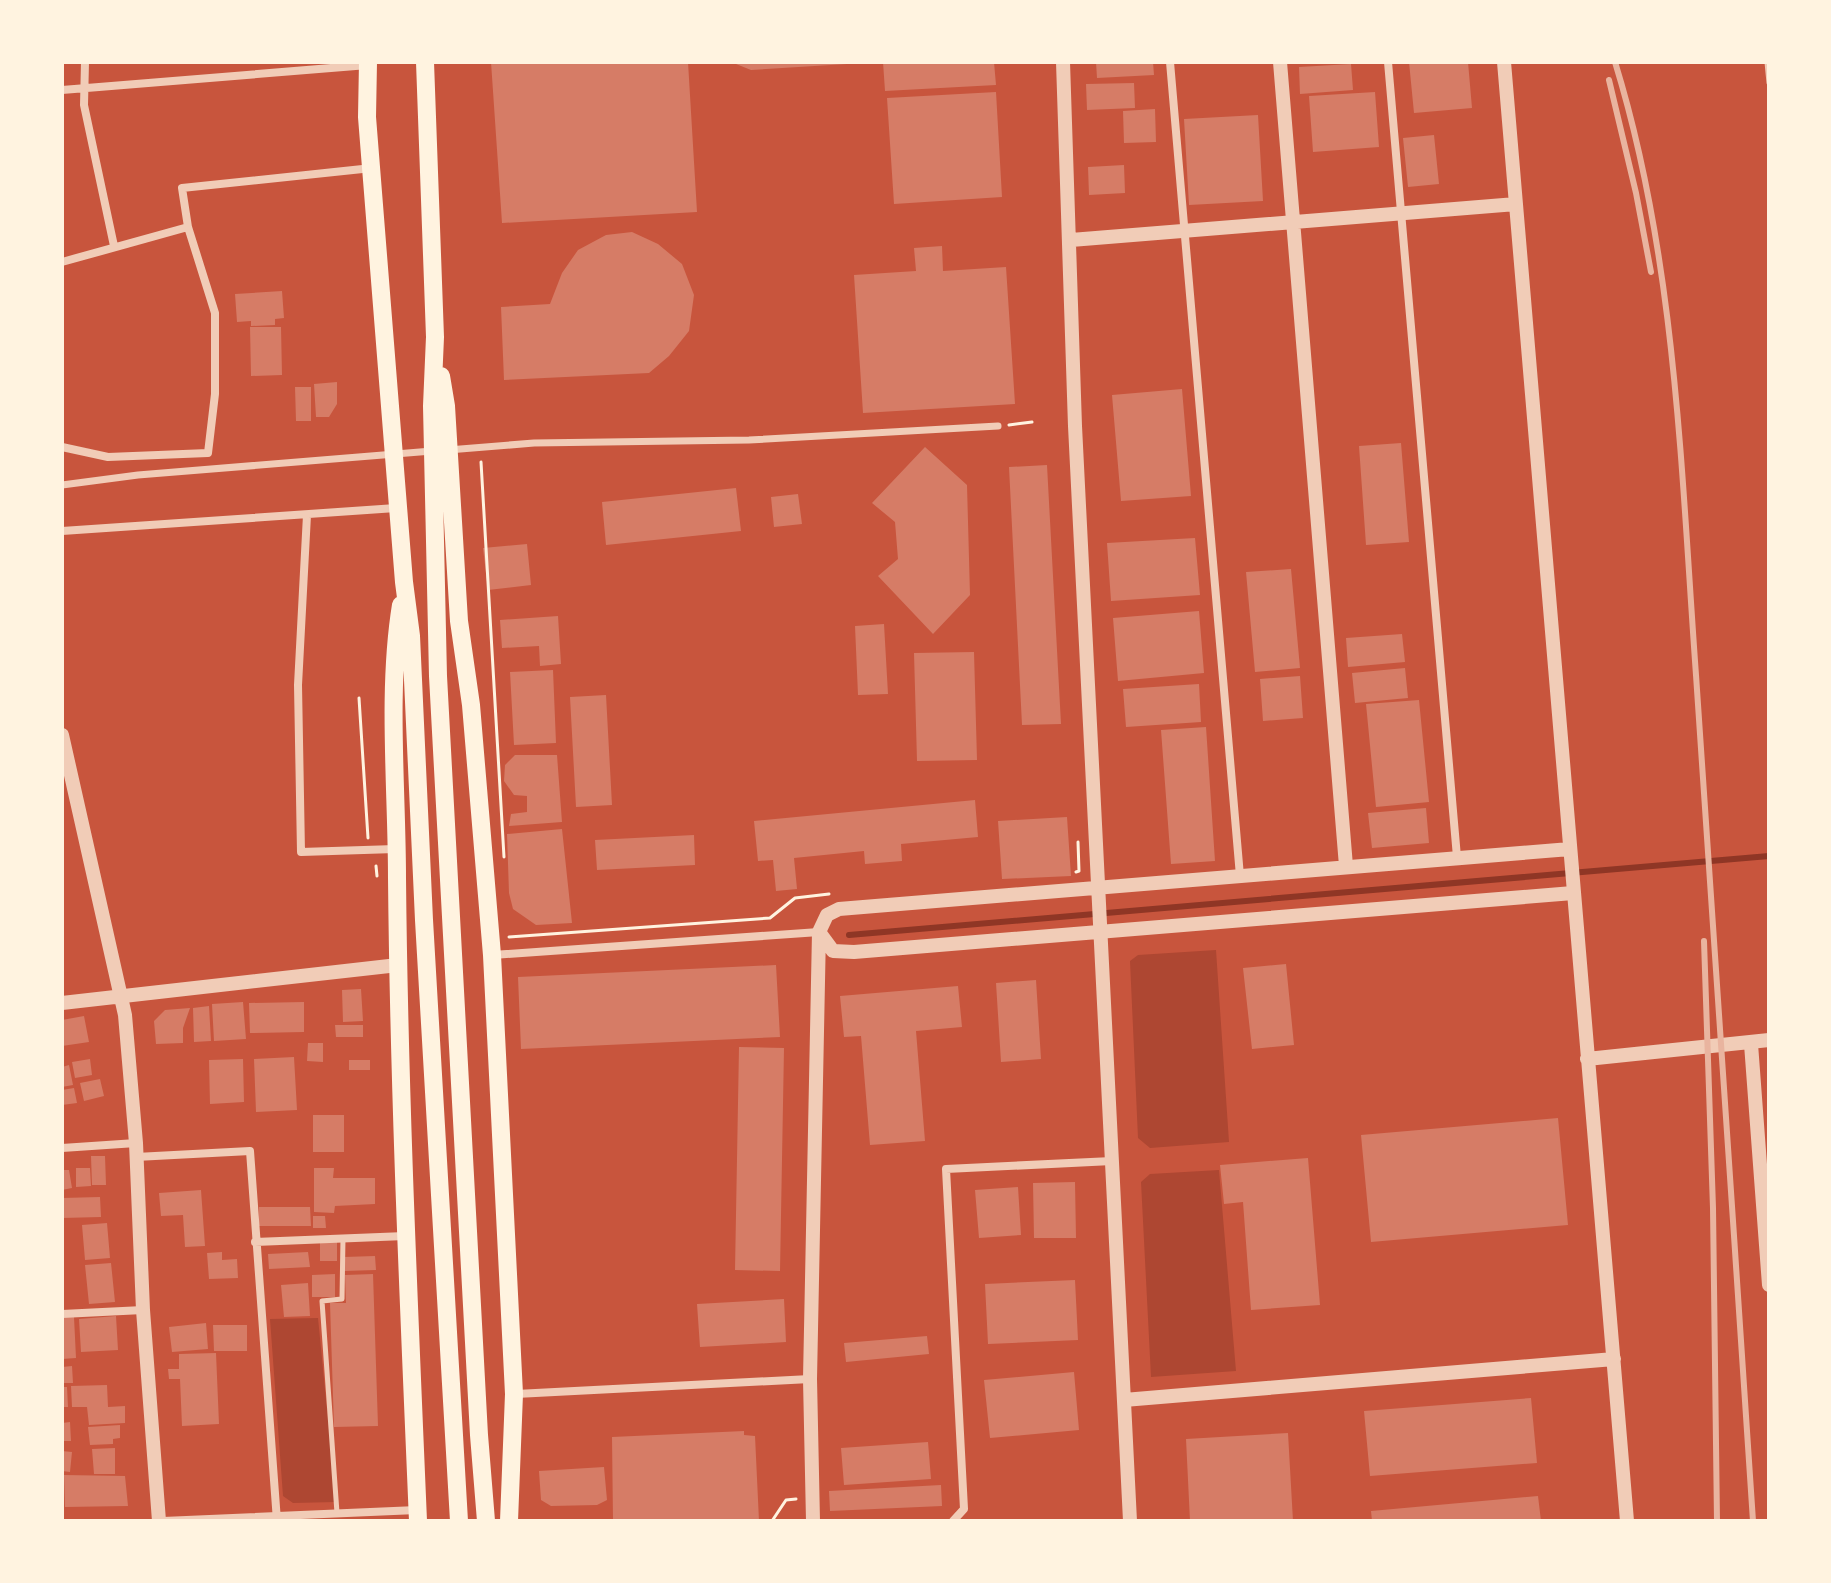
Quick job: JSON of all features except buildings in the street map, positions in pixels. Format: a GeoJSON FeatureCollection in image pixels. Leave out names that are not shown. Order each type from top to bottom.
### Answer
{"type":"FeatureCollection","features":[{"type":"Feature","properties":{"kind":"highway"},"geometry":{"type":"LineString","coordinates":[[425,62],[435,337],[432,406],[438,676],[486,1521]]}},
{"type":"Feature","properties":{"kind":"highway"},"geometry":{"type":"LineString","coordinates":[[368,64],[367,117],[404,582],[411,636],[459,1521]]}},
{"type":"Feature","properties":{"kind":"highway"},"geometry":{"type":"LineString","coordinates":[[435,337],[446,406],[459,621],[471,705],[494,947],[514,1394],[509,1521]]}},
{"type":"Feature","properties":{"kind":"highway"},"geometry":{"type":"LineString","coordinates":[[404,582],[396,634],[398,965],[405,1236],[418,1515]]}},
{"type":"Feature","properties":{"kind":"street"},"geometry":{"type":"LineString","coordinates":[[85,62],[84,105],[114,246]]}},
{"type":"Feature","properties":{"kind":"street"},"geometry":{"type":"LineString","coordinates":[[1063,62],[1076,441],[1130,1521]]}},
{"type":"Feature","properties":{"kind":"street"},"geometry":{"type":"LineString","coordinates":[[1170,62],[1240,876]]}},
{"type":"Feature","properties":{"kind":"street"},"geometry":{"type":"LineString","coordinates":[[1280,62],[1346,866]]}},
{"type":"Feature","properties":{"kind":"street"},"geometry":{"type":"LineString","coordinates":[[1388,62],[1457,857]]}},
{"type":"Feature","properties":{"kind":"street"},"geometry":{"type":"LineString","coordinates":[[1504,62],[1627,1521]]}},
{"type":"Feature","properties":{"kind":"street"},"geometry":{"type":"LineString","coordinates":[[62,90],[368,64]]}},
{"type":"Feature","properties":{"kind":"street"},"geometry":{"type":"LineString","coordinates":[[62,447],[108,457],[208,453],[215,394],[215,313],[188,227],[182,188],[373,168]]}},
{"type":"Feature","properties":{"kind":"street"},"geometry":{"type":"LineString","coordinates":[[1071,240],[1516,204]]}},
{"type":"Feature","properties":{"kind":"street"},"geometry":{"type":"LineString","coordinates":[[62,262],[188,227]]}},
{"type":"Feature","properties":{"kind":"street"},"geometry":{"type":"LineString","coordinates":[[62,485],[138,475],[534,443],[749,440],[998,426]]}},
{"type":"Feature","properties":{"kind":"street"},"geometry":{"type":"LineString","coordinates":[[62,531],[400,508]]}},
{"type":"Feature","properties":{"kind":"street"},"geometry":{"type":"LineString","coordinates":[[307,515],[298,685],[301,852],[397,849]]}},
{"type":"Feature","properties":{"kind":"street"},"geometry":{"type":"LineString","coordinates":[[62,735],[125,1015],[136,1150],[143,1310],[161,1521],[418,1515]]}},
{"type":"Feature","properties":{"kind":"street"},"geometry":{"type":"LineString","coordinates":[[813,1521],[810,1379],[819,932],[827,915],[839,909],[1457,857],[1570,856]]}},
{"type":"Feature","properties":{"kind":"street"},"geometry":{"type":"LineString","coordinates":[[819,932],[833,951],[854,952],[1572,887]]}},
{"type":"Feature","properties":{"kind":"street"},"geometry":{"type":"LineString","coordinates":[[494,947],[819,932]]}},
{"type":"Feature","properties":{"kind":"street"},"geometry":{"type":"LineString","coordinates":[[62,1003],[398,965]]}},
{"type":"Feature","properties":{"kind":"street"},"geometry":{"type":"LineString","coordinates":[[1587,1059],[1769,1040]]}},
{"type":"Feature","properties":{"kind":"street"},"geometry":{"type":"LineString","coordinates":[[1751,1044],[1769,1285]]}},
{"type":"Feature","properties":{"kind":"street"},"geometry":{"type":"LineString","coordinates":[[62,1148],[250,1151],[277,1518]]}},
{"type":"Feature","properties":{"kind":"street"},"geometry":{"type":"LineString","coordinates":[[953,1521],[964,1509],[946,1169],[1112,1161]]}},
{"type":"Feature","properties":{"kind":"street"},"geometry":{"type":"LineString","coordinates":[[255,1242],[405,1236]]}},
{"type":"Feature","properties":{"kind":"street"},"geometry":{"type":"LineString","coordinates":[[62,1314],[143,1310]]}},
{"type":"Feature","properties":{"kind":"street"},"geometry":{"type":"LineString","coordinates":[[1124,1400],[1614,1359]]}},
{"type":"Feature","properties":{"kind":"street"},"geometry":{"type":"LineString","coordinates":[[514,1394],[810,1379]]}},
{"type":"Feature","properties":{"kind":"lane"},"geometry":{"type":"LineString","coordinates":[[1767,62],[1769,83]]}},
{"type":"Feature","properties":{"kind":"lane"},"geometry":{"type":"LineString","coordinates":[[337,1518],[322,1301],[342,1299],[343,1237]]}},
{"type":"Feature","properties":{"kind":"path"},"geometry":{"type":"LineString","coordinates":[[998,426],[1032,422]]}},
{"type":"Feature","properties":{"kind":"path"},"geometry":{"type":"LineString","coordinates":[[481,462],[505,866]]}},
{"type":"Feature","properties":{"kind":"path"},"geometry":{"type":"LineString","coordinates":[[359,698],[368,838]]}},
{"type":"Feature","properties":{"kind":"path"},"geometry":{"type":"LineString","coordinates":[[1076,872],[1079,871],[1077,829]]}},
{"type":"Feature","properties":{"kind":"path"},"geometry":{"type":"LineString","coordinates":[[494,947],[770,918],[795,898],[841,893]]}},
{"type":"Feature","properties":{"kind":"path"},"geometry":{"type":"LineString","coordinates":[[772,1521],[786,1500],[799,1499]]}},
{"type":"Feature","properties":{"kind":"shaded area"},"geometry":{"type":"Polygon","coordinates":[[[1216,950],[1229,1142],[1150,1148],[1138,1138],[1130,961],[1138,955],[1216,950]]]}},
{"type":"Feature","properties":{"kind":"shaded area"},"geometry":{"type":"Polygon","coordinates":[[[1219,1170],[1236,1371],[1151,1377],[1141,1182],[1150,1174],[1219,1170]]]}},
{"type":"Feature","properties":{"kind":"shaded area"},"geometry":{"type":"Polygon","coordinates":[[[318,1318],[336,1502],[293,1503],[283,1496],[270,1319],[318,1318]]]}},
{"type":"Feature","properties":{"kind":"waterway"},"geometry":{"type":"LineString","coordinates":[[849,935],[1769,856]]}},
{"type":"Feature","properties":{"kind":"railway"},"geometry":{"type":"LineString","coordinates":[[1615,62],[1651,212],[1673,366],[1753,1521]]}},
{"type":"Feature","properties":{"kind":"railway"},"geometry":{"type":"LineString","coordinates":[[1609,80],[1651,272]]}},
{"type":"Feature","properties":{"kind":"railway"},"geometry":{"type":"LineString","coordinates":[[1704,941],[1713,1208],[1717,1521]]}}]}
